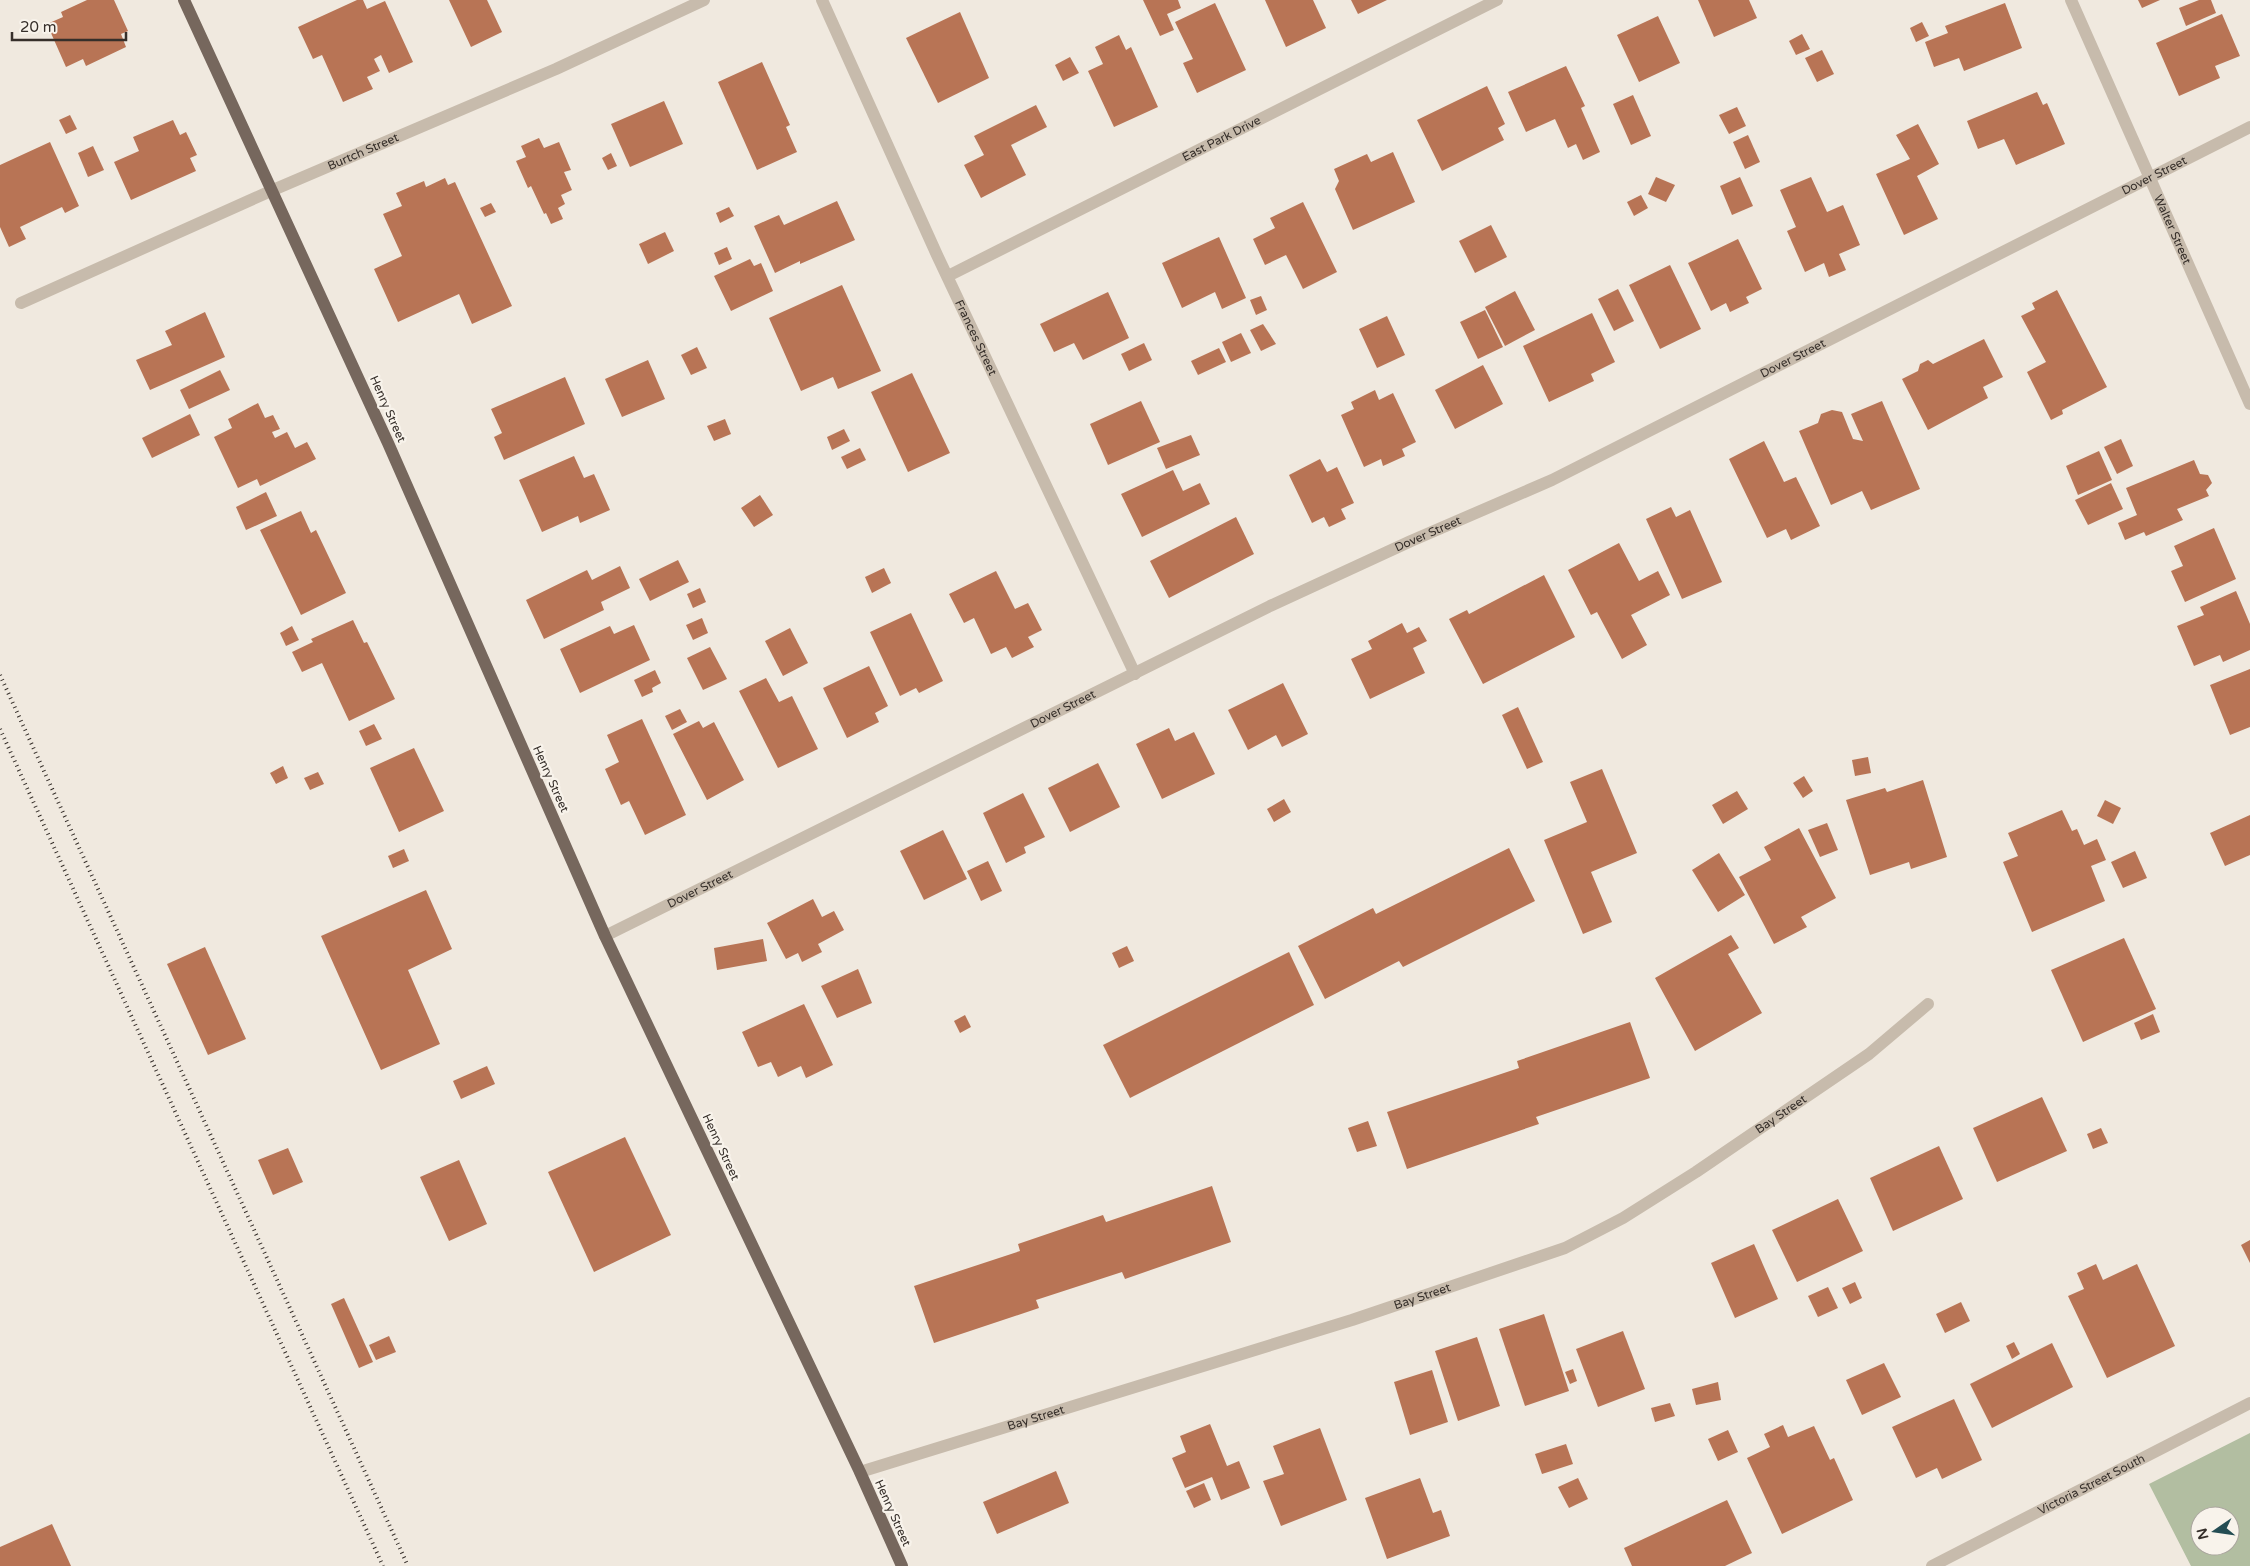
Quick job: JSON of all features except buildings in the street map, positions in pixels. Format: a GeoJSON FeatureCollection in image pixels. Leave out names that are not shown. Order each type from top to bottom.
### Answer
{"type":"FeatureCollection","features":[{"type":"Feature","properties":{"kind":"main road","name":"Henry Street"},"geometry":{"type":"LineString","coordinates":[[184,0],[388,442],[605,936],[860,1472],[902,1566]]}},
{"type":"Feature","properties":{"kind":"street","name":"Burtch Street"},"geometry":{"type":"LineString","coordinates":[[22,302],[272,190],[556,69],[704,0]]}},
{"type":"Feature","properties":{"kind":"street","name":"Frances Street"},"geometry":{"type":"LineString","coordinates":[[822,0],[948,276],[1135,674]]}},
{"type":"Feature","properties":{"kind":"street","name":"East Park Drive"},"geometry":{"type":"LineString","coordinates":[[948,276],[1497,0]]}},
{"type":"Feature","properties":{"kind":"street","name":"Walter Street"},"geometry":{"type":"LineString","coordinates":[[2071,0],[2250,404]]}},
{"type":"Feature","properties":{"kind":"street","name":"Dover Street"},"geometry":{"type":"LineString","coordinates":[[605,936],[1330,578],[1552,480],[2250,127]]}},
{"type":"Feature","properties":{"kind":"street","name":"Bay Street"},"geometry":{"type":"LineString","coordinates":[[860,1472],[1352,1320],[1565,1248],[1623,1218],[1696,1172],[1869,1054],[1928,1004]]}},
{"type":"Feature","properties":{"kind":"street","name":"Victoria Street South"},"geometry":{"type":"LineString","coordinates":[[1932,1566],[2250,1403]]}},
{"type":"Feature","properties":{"kind":"green space"},"geometry":{"type":"Polygon","coordinates":[[[2250,1433],[2250,1566],[2191,1566],[2149,1484],[2250,1433]]]}},
{"type":"Feature","properties":{"kind":"railway"},"geometry":{"type":"LineString","coordinates":[[0,675],[408,1566]]}},
{"type":"Feature","properties":{"kind":"railway"},"geometry":{"type":"LineString","coordinates":[[0,729],[383,1566]]}}]}
